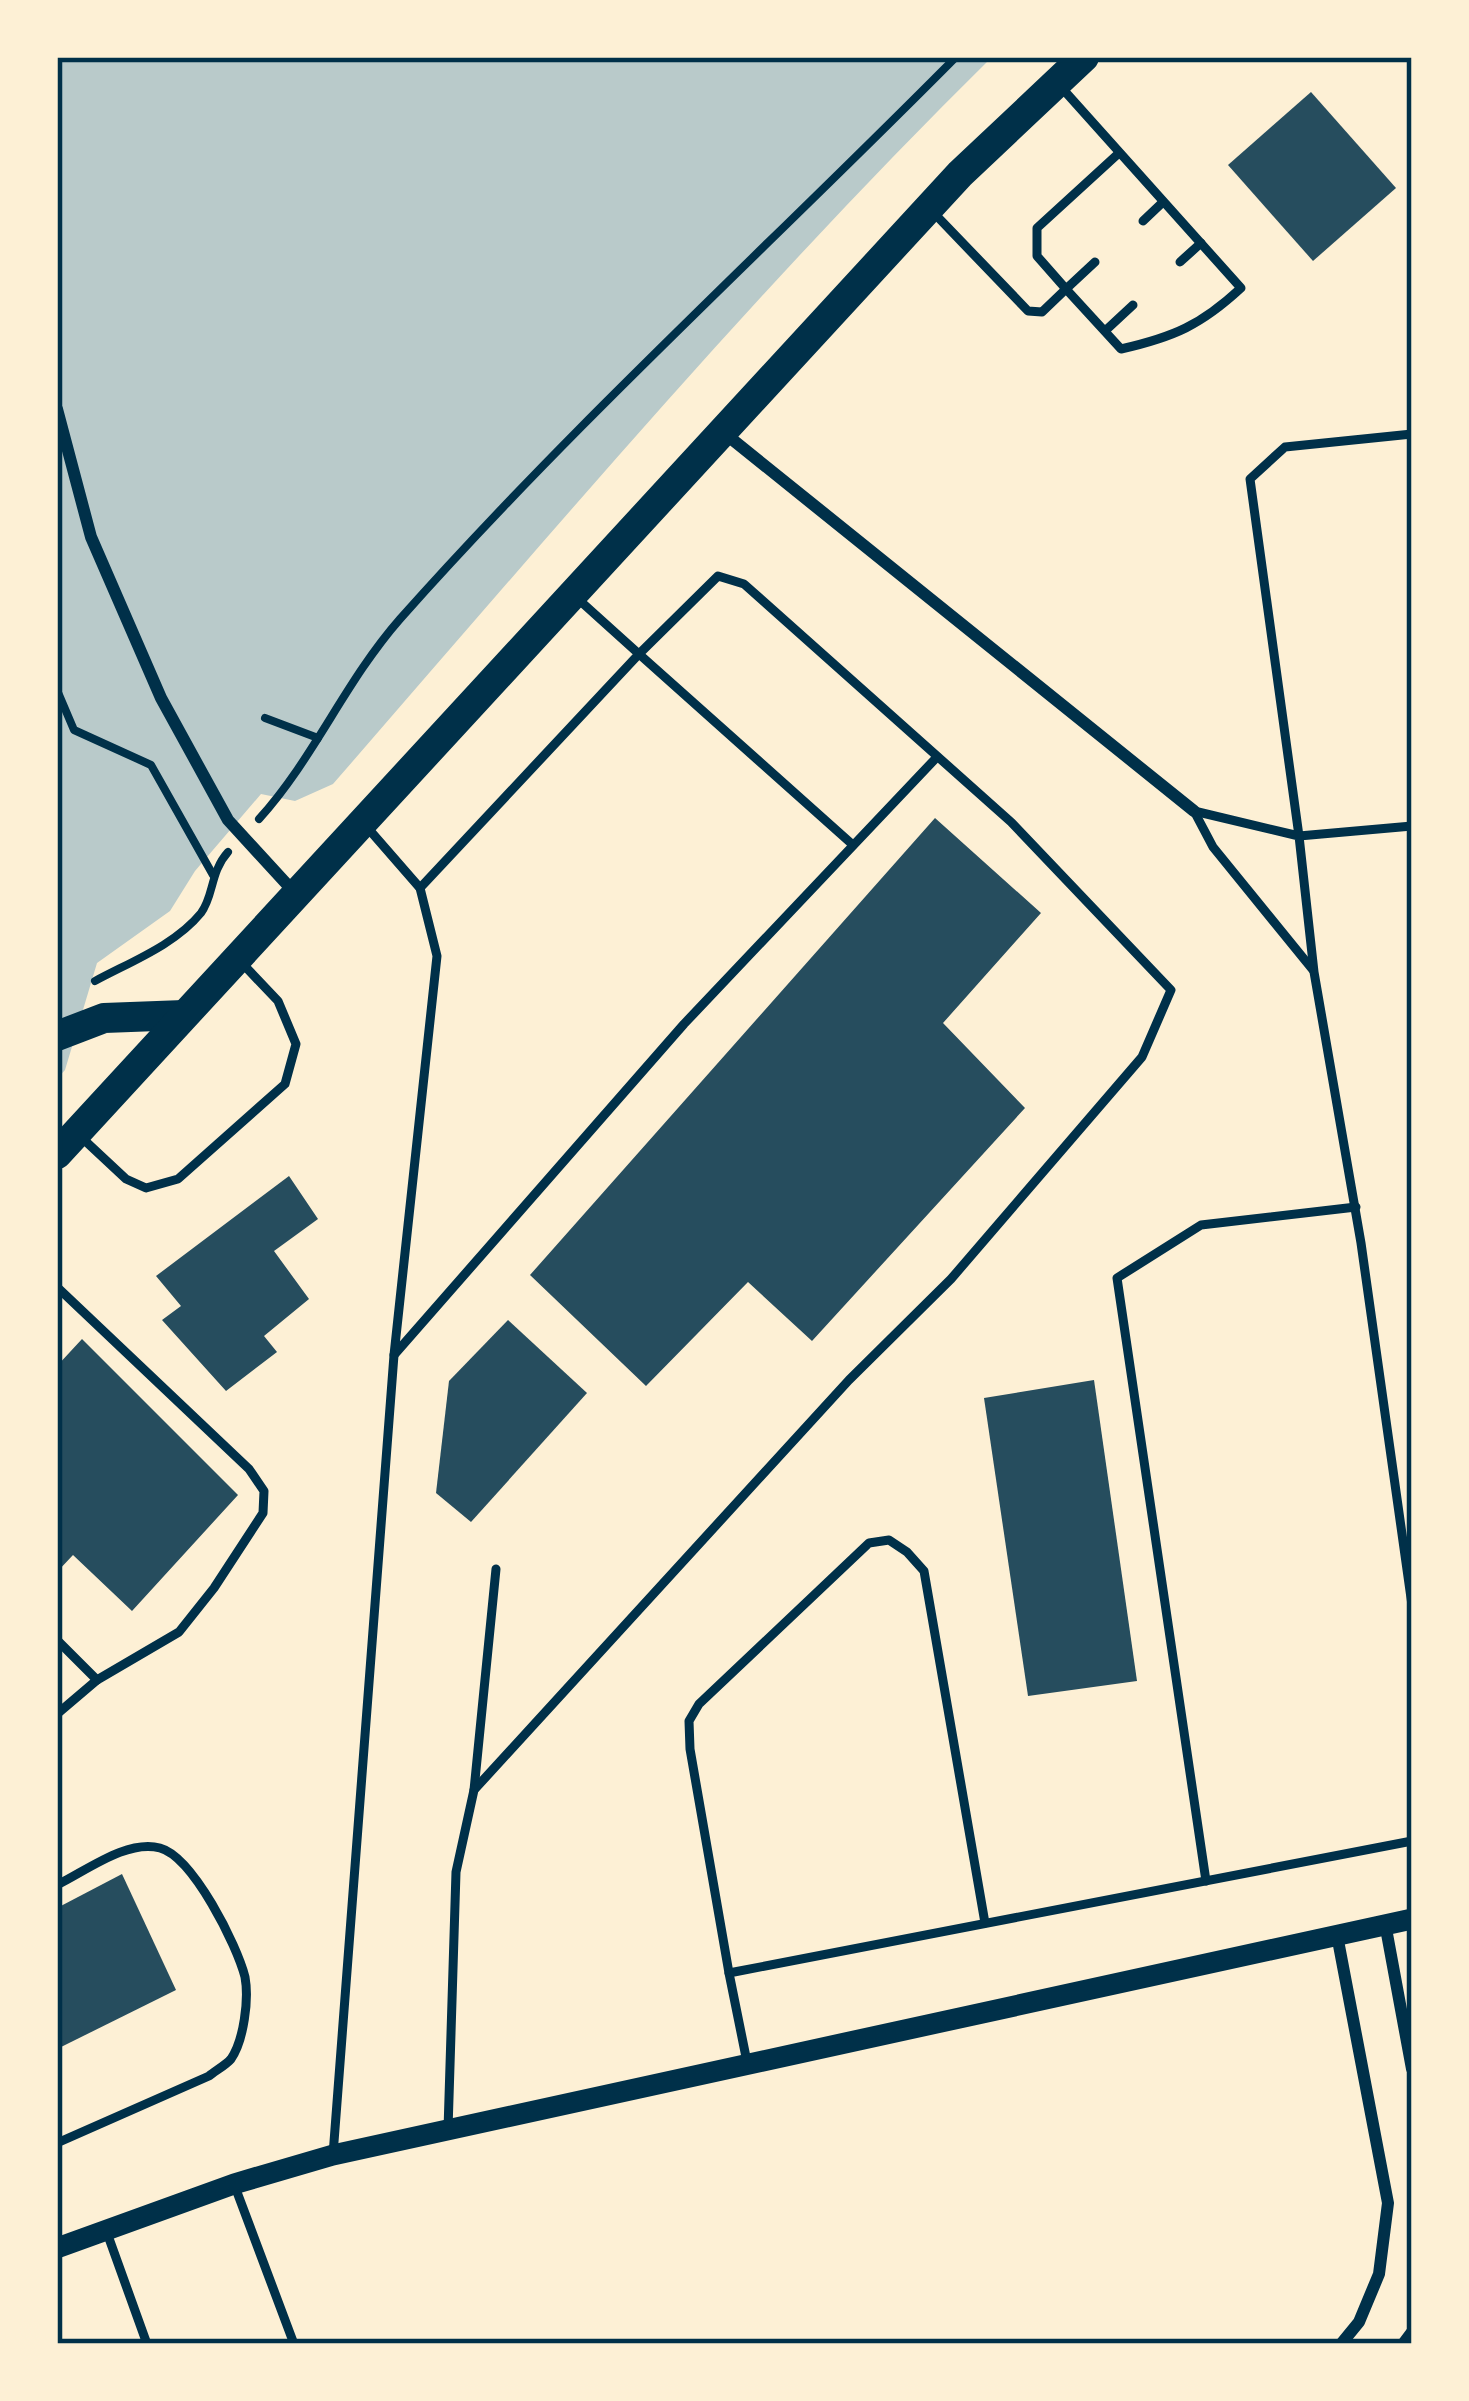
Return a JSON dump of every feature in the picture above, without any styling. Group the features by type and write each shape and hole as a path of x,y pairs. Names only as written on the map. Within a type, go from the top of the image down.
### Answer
{"main road":[{"path":"67,1144 928,208 1084,57"},
{"path":"57,1036 104,1018 184,1015"}],"street":[{"path":"57,409 91,537 161,698 204,780 242,838 296,894"},
{"path":"721,430 1194,812"},
{"path":"57,2248 333,2155 1412,1919"},
{"path":"1384,1923 1412,2069"},
{"path":"1337,1935 1388,2203 1379,2274 1359,2322 1341,2344"},
{"path":"1403,2344 1412,2332"}],"lane":[{"path":"1057,82 1241,288 1208,319 1164,340 1121,349 1037,256 1037,228 1119,153"},
{"path":"1143,220 1163,202"},
{"path":"928,208 1028,311 1042,311 1095,262"},
{"path":"1180,262 1201,243"},
{"path":"1105,331 1133,305"},
{"path":"1412,434 1286,447 1250,479 1315,972 1356,1208 1412,1605"},
{"path":"420,887 718,576 744,584 1011,822 1171,990 1142,1057 951,1279 849,1380 474,1790"},
{"path":"572,594 853,845"},
{"path":"394,1355 684,1024 937,757"},
{"path":"1194,812 1299,836 1412,826"},
{"path":"1194,812 1213,847 1315,972"},
{"path":"333,2155 394,1355 437,956 420,887 362,821"},
{"path":"67,1144 146,1188 178,1179 285,1084 296,1044 278,1001 236,957"},
{"path":"1206,1881 1117,1278 1202,1225 1356,1208"},
{"path":"57,1287 249,1469 264,1491 263,1513 179,1632 97,1680 57,1714"},
{"path":"748,2066 690,1749 689,1721 699,1704 868,1544 889,1540 924,1571 986,1923"},
{"path":"448,2130 456,1872 474,1790 496,1569"},
{"path":"57,1640 97,1680"},
{"path":"729,1973 1412,1841"},
{"path":"57,1885 133,1847 161,1848 183,1861 203,1886 245,1978 243,2027 230,2060 209,2076 57,2143"},
{"path":"234,2185 294,2344"},
{"path":"106,2230 147,2344"}],"path":[{"path":"77,992 176,937 205,909 212,874 281,794 356,672 400,619 670,336 956,57"},
{"path":"57,690 74,730 151,765 212,874"},
{"path":"265,718 318,738"}],"shaded area":[{"path":"57,57 992,57 738,323 333,784 295,801 261,794 195,871 170,911 97,963 65,1070 57,1079"}],"building":[{"path":"1311,92 1396,188 1313,261 1228,165"},
{"path":"935,818 1041,913 943,1023 1025,1108 812,1341 748,1282 646,1386 530,1275"},
{"path":"289,1176 318,1219 274,1251 309,1299 264,1336 277,1352 226,1391 162,1320 181,1306 156,1276"},
{"path":"508,1320 587,1393 471,1522 436,1493 449,1381"},
{"path":"82,1339 238,1495 132,1611 73,1555 57,1572 57,1366"},
{"path":"1094,1380 1137,1681 1028,1696 984,1398"},
{"path":"122,1874 176,1990 57,2049 57,1908"}]}
